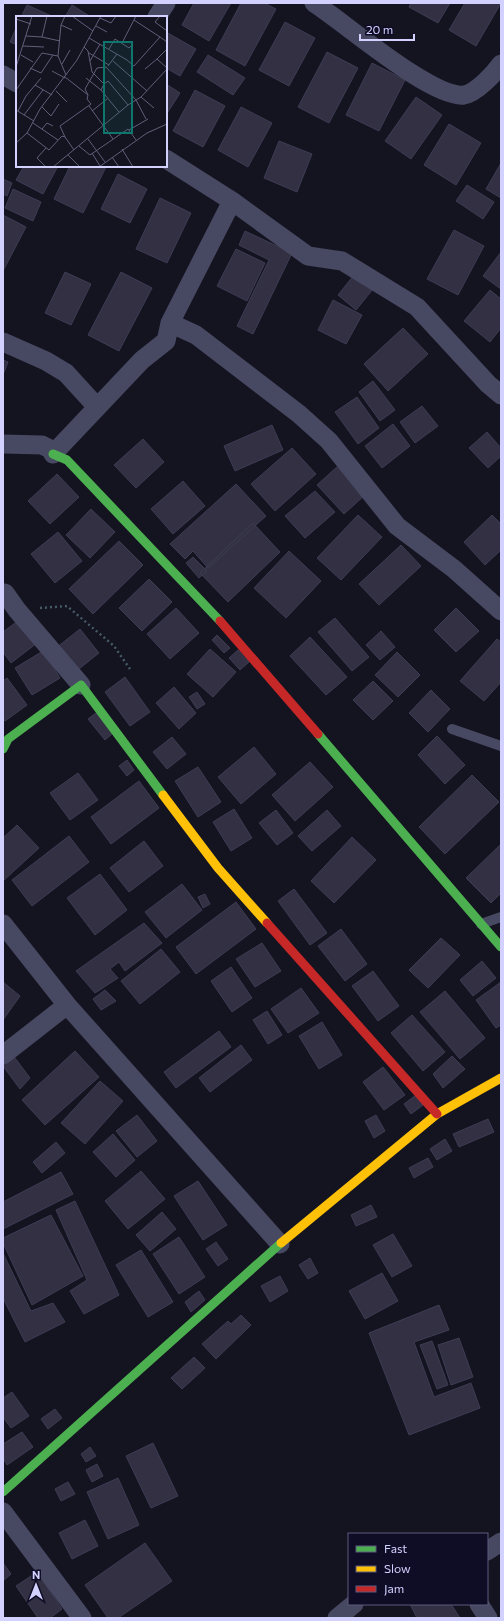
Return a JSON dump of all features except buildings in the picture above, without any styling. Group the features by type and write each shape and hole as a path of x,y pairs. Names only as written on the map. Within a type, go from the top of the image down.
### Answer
{"street":[{"path":"158,16 166,3"},
{"path":"314,3 334,8 369,45 426,82 449,94 465,95 479,88 501,64"},
{"path":"3,75 16,82"},
{"path":"167,160 232,201 308,256 342,261 417,307 488,384 501,395"},
{"path":"53,454 142,360 166,341 170,323 232,201"},
{"path":"170,323 196,336 299,414 329,441 397,526 454,569 501,611"},
{"path":"3,342 46,361 66,374 97,407"},
{"path":"3,444 42,445 54,451 53,454 68,460 235,637 501,947"},
{"path":"4,593 81,685 218,868 437,1114"},
{"path":"5,741 81,685"},
{"path":"3,924 67,1005 280,1244"},
{"path":"3,1055 67,1005"},
{"path":"3,1492 280,1244 437,1114 501,1078"},
{"path":"3,1512 82,1618"},
{"path":"488,1550 501,1542"},
{"path":"337,1618 353,1605"},
{"path":"479,1605 488,1618"}],"lane":[{"path":"452,729 501,746"},
{"path":"481,924 501,917"}],"path":[{"path":"17,610 67,606 114,646 130,669"}],"traffic: fast":[{"path":"53,454 67,460 220,621"},
{"path":"3,749 8,739 81,685 163,795"},
{"path":"318,734 501,947"},
{"path":"3,1492 281,1243"}],"traffic: slow":[{"path":"163,795 218,868 267,923"},
{"path":"281,1243 437,1114 501,1078"}],"traffic: jam":[{"path":"220,621 318,734"},
{"path":"267,923 437,1114"}]}
